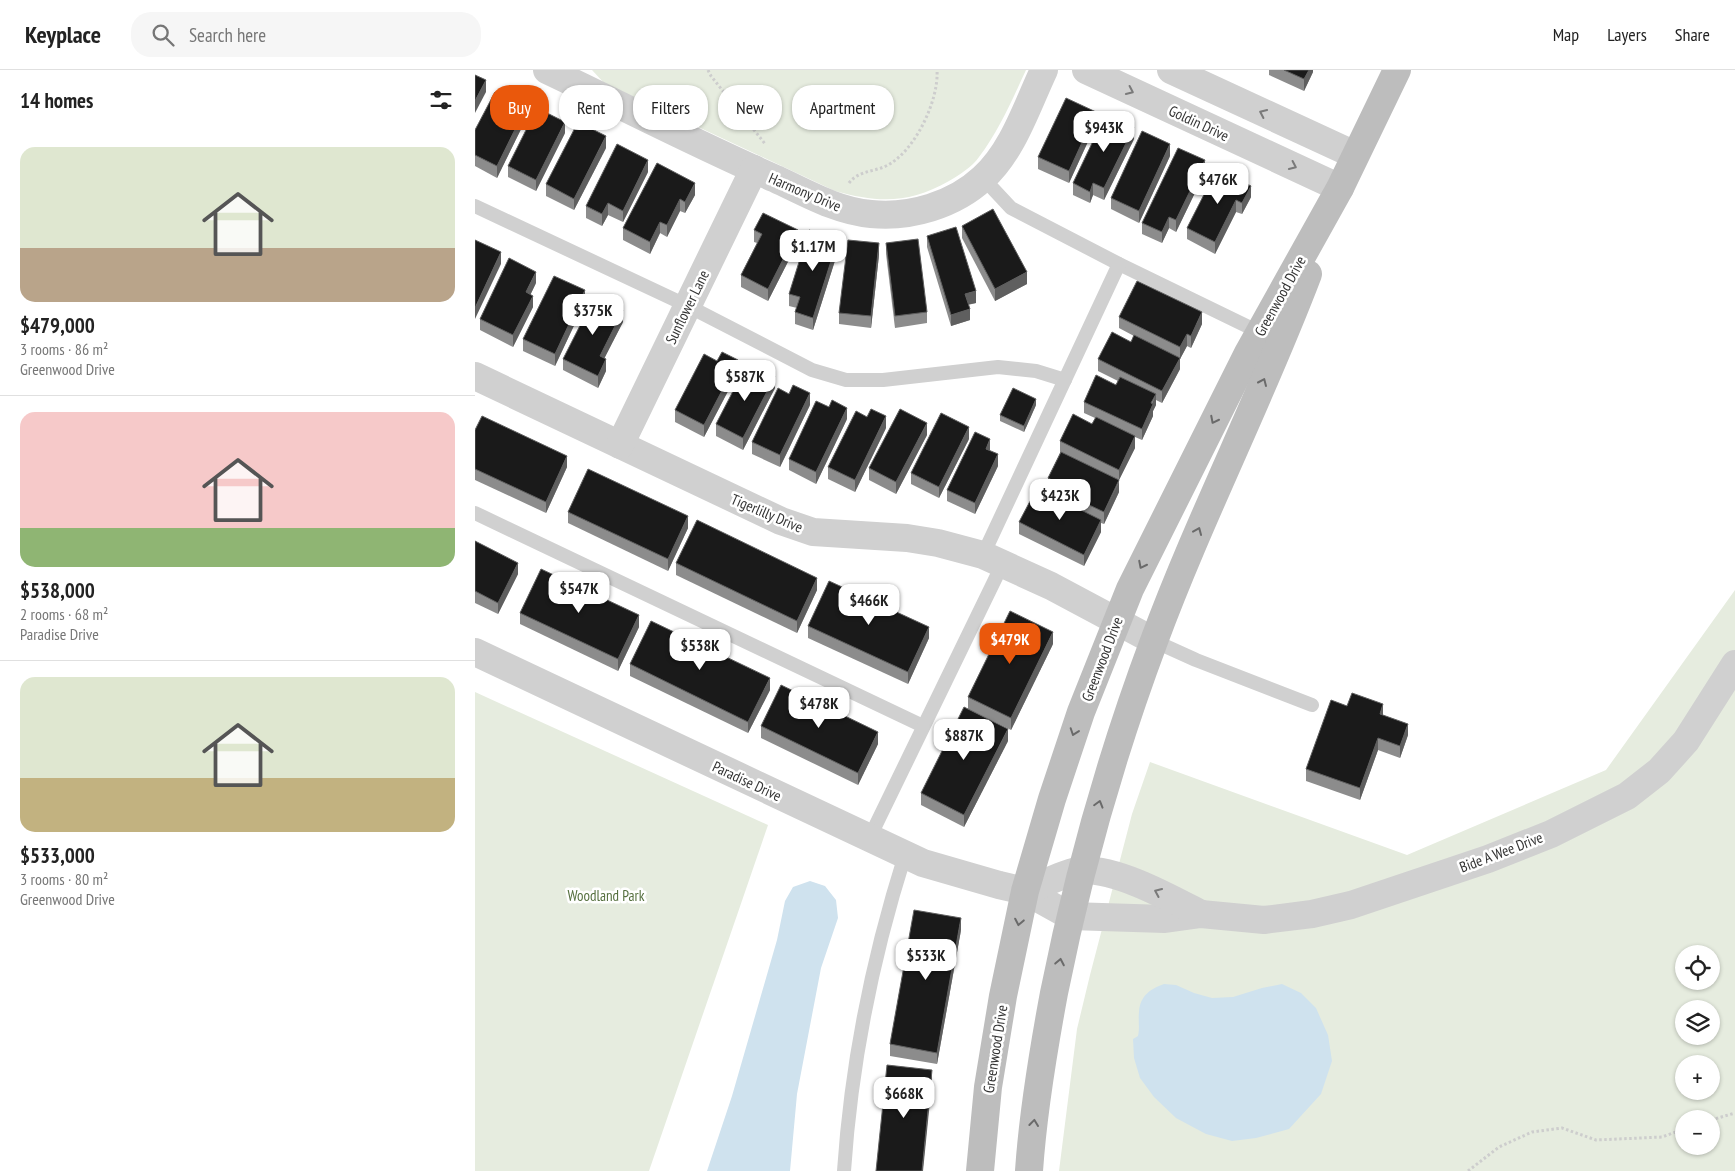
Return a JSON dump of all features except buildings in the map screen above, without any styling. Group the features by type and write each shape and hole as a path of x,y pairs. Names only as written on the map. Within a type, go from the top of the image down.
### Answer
{"street":[{"name":"Harmony Drive","path":"555,72 761,158 843,209 871,214 895,215 939,206 964,192 983,178 1010,143 1044,70"},
{"name":"Goldin Drive","path":"1086,70 1340,188"},
{"path":"1171,70 1355,155"},
{"name":"Greenwood Drive","path":"1029,1171 1043,1054 1070,916 1101,798 1154,641 1196,537 1291,319 1340,188 1397,70"},
{"name":"Sunflower Lane","path":"620,445 761,158"},
{"name":"Greenwood Drive","path":"980,1171 988,1087 1003,996 1025,891 1052,799 1081,712 1134,580 1259,332 1340,188"},
{"name":"Tigerlilly Drive","path":"475,376 781,521 813,532 907,538 938,543 993,559 1051,586 1154,641"},
{"name":"Paradise Drive","path":"475,652 923,864 1025,891"},
{"name":"Bide A Wee Drive","path":"1025,891 1070,916 1165,920 1201,914 1263,920 1312,914 1351,905 1487,859 1551,834 1627,796 1659,771 1686,741 1735,664"},
{"path":"1025,891 1081,869"},
{"name":"Bide A Wee Drive","path":"1081,869 1134,882 1201,914"}],"lane":[{"path":"983,178 1011,208 1119,264 1259,332"},
{"path":"475,206 688,306 812,370 846,380 883,380 998,367 1036,371 1065,380"},
{"path":"869,838 923,726 1065,380 1119,264"},
{"path":"475,512 923,726"},
{"path":"1154,641 1196,660 1312,705"},
{"path":"844,1171 859,1040 892,895 905,855"}],"path":[{"path":"708,70 761,158"},
{"path":"848,184 853,177 887,165 902,155 917,134 933,102 937,70"},
{"path":"1720,1117 1735,1113"},
{"path":"1468,1171 1499,1147 1531,1132 1562,1128 1596,1140 1662,1137 1675,1132"}],"green space":[{"path":"592,70 1026,70 993,137 976,161 949,181 934,189 920,194 893,199 865,198 835,191 705,130 708,130 708,85 633,85 633,97 623,92 623,85 608,85"},
{"path":"1735,590 1735,1171 1059,1171 1077,1029 1132,814 1150,762 1407,855 1606,770"},
{"name":"Woodland Park","path":"475,692 768,825 649,1171 475,1171"}],"water":[{"path":"810,881 825,886 836,900 838,918 821,968 797,1094 790,1171 707,1171 732,1096 777,940 785,901 793,887"},
{"path":"1164,984 1176,985 1212,998 1233,997 1282,984 1301,993 1316,1008 1328,1035 1332,1061 1321,1094 1289,1129 1256,1138 1232,1141 1206,1134 1176,1118 1154,1097 1140,1078 1134,1058 1133,1039 1138,1036 1141,1002 1150,991"}]}
